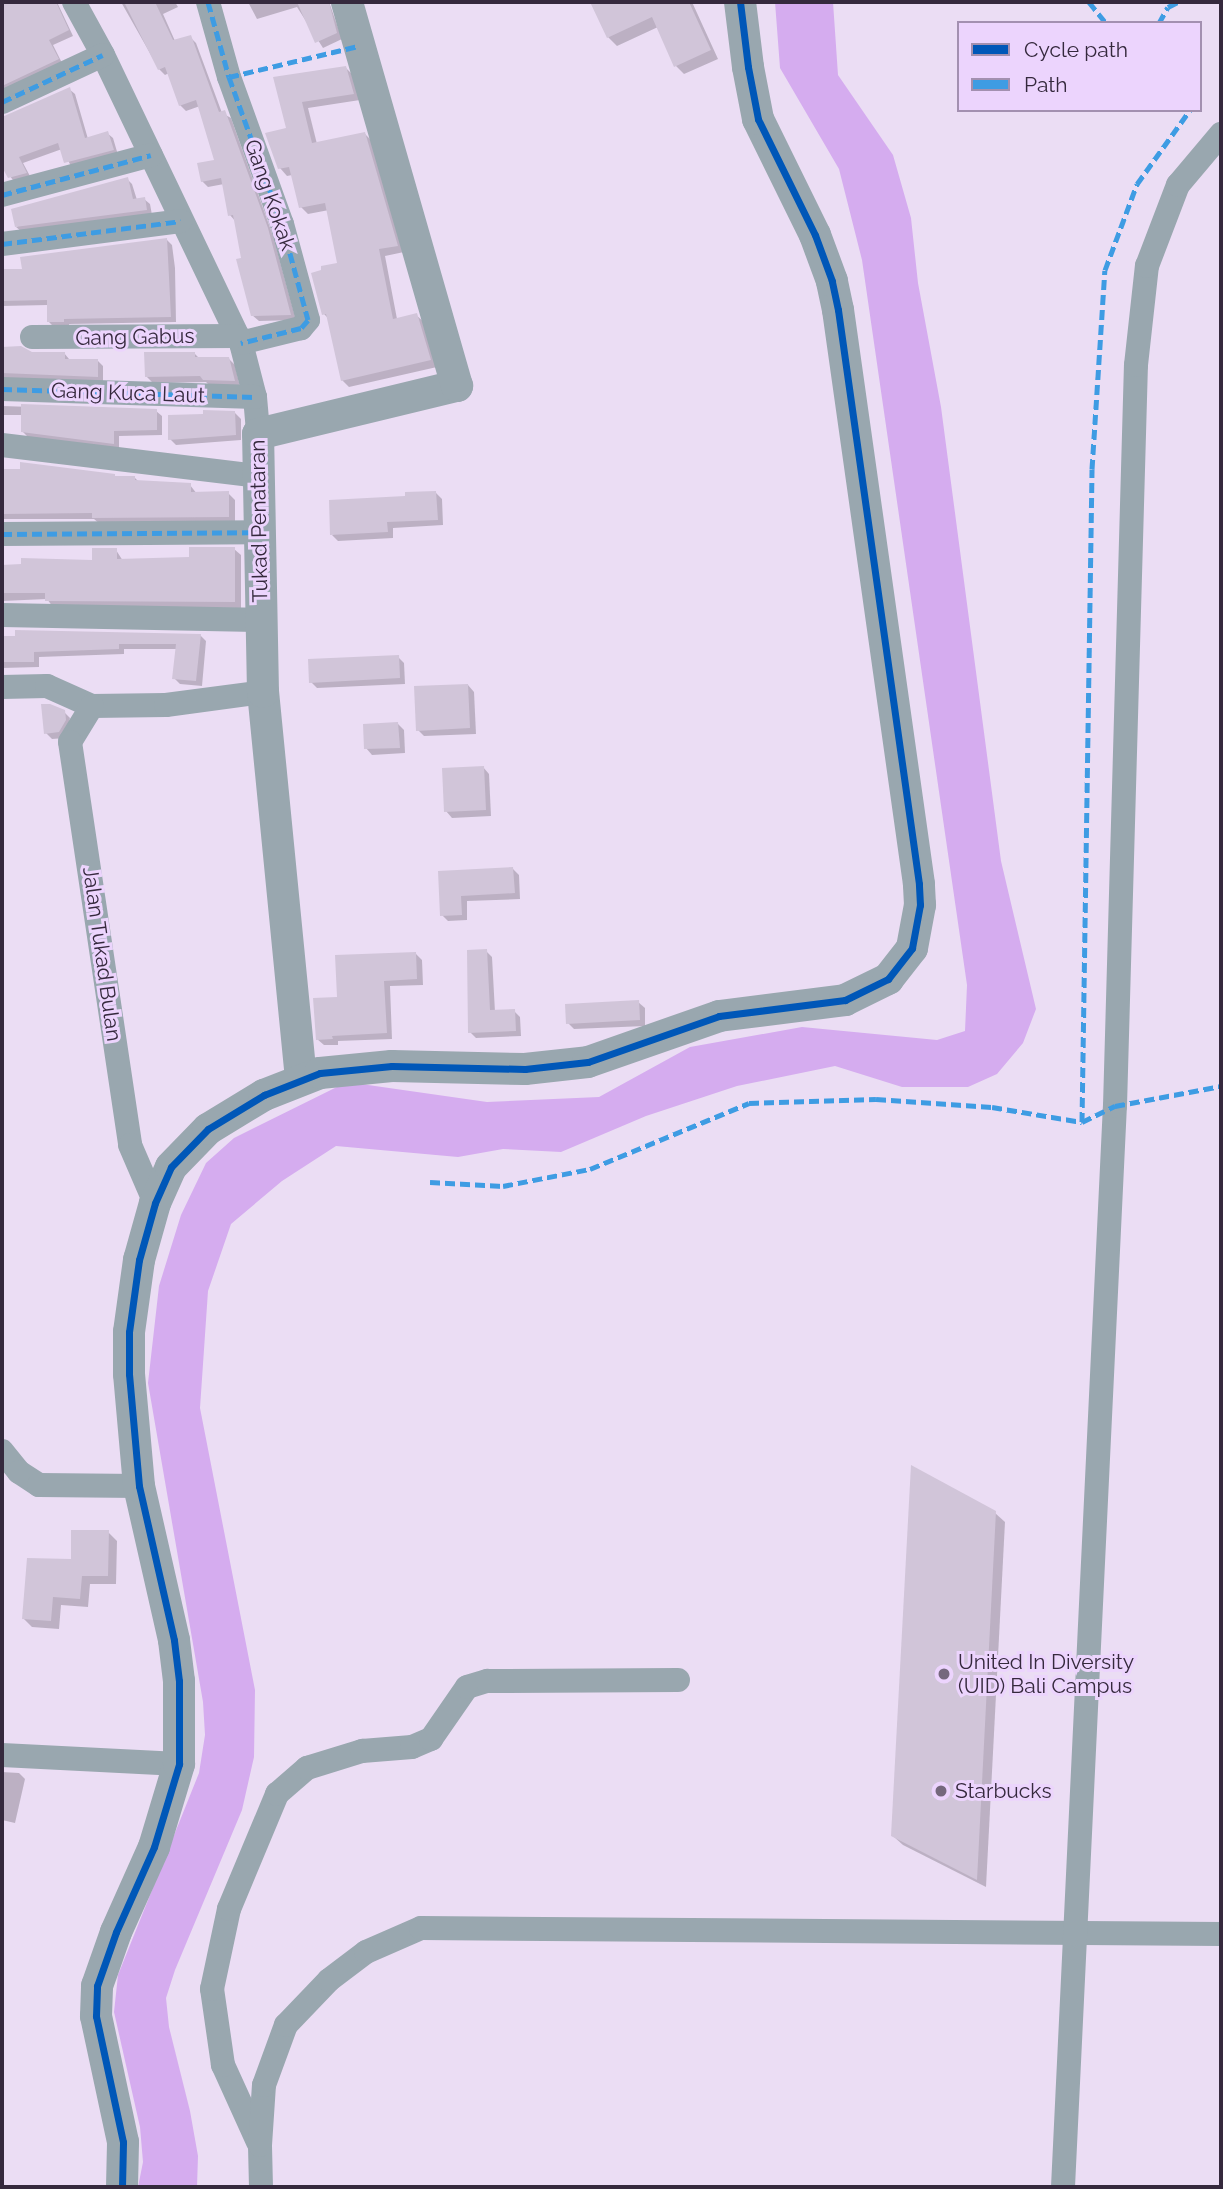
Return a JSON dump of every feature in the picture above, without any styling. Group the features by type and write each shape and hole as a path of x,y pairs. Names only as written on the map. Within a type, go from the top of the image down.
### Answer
{"street":[{"name":"Tukad Penataran","path":"74,2 103,55 240,339 255,397 263,692 301,1079"},
{"name":"Gang Kokak","path":"208,2 229,77 282,224 308,320 304,327 297,330 240,339"},
{"path":"258,434 457,386 347,2"},
{"path":"122,2187 123,2142 96,2016 97,1986 116,1932 154,1847 179,1764 179,1681 174,1640 139,1486 131,1397 129,1332 139,1260 155,1203 171,1167 208,1129 264,1095 301,1079 370,1066 525,1069 588,1062 719,1016 845,1000 888,979 912,948 920,905 919,884 838,310 832,281 816,235 758,119 740,2"},
{"path":"2,102 103,55"},
{"path":"1063,2187 1114,1120 1136,365 1147,265 1178,185 1221,134"},
{"path":"2,195 151,155"},
{"path":"2,244 181,221"},
{"name":"Gang Gabus","path":"32,337 240,339"},
{"name":"Gang Kuca Laut","path":"2,389 255,397"},
{"path":"2,444 257,475"},
{"path":"2,534 258,532"},
{"path":"2,615 260,620"},
{"path":"2,687 47,686 92,706 166,705 263,692"},
{"name":"Jalan Tukad Bulan","path":"92,706 70,742 130,1145 155,1203"},
{"path":"2,1451 19,1472 40,1485 139,1486"},
{"path":"260,2145 223,2064 212,1989 229,1909 277,1794 307,1768 362,1751 412,1747 431,1739 467,1687 487,1681 678,1680"},
{"path":"2,1755 179,1764"},
{"path":"261,2187 260,2145 264,2085 286,2025 329,1980 366,1952 421,1928 1221,1934"}],"shaded area":[{"path":"775,2 833,2 838,75 893,155 911,218 918,283 941,407 1001,861 1036,1009 1023,1043 997,1074 968,1087 902,1087 835,1066 737,1086 646,1116 561,1152 503,1149 458,1157 336,1146 282,1181 231,1224 208,1291 200,1408 255,1690 254,1757 242,1810 175,1970 166,1998 169,2027 198,2156 197,2187 138,2187 143,2162 140,2127 114,2012 118,1975 199,1773 205,1735 203,1702 148,1383 159,1286 181,1215 206,1163 234,1138 347,1082 487,1102 599,1097 690,1047 802,1027 937,1040 965,1031 967,985 862,260 839,169 780,68"}],"building":[{"path":"2,2 56,2 69,30 49,40 59,59 2,86"},
{"path":"124,2 155,2 173,40 191,35 219,112 225,110 268,228 291,315 251,316 236,259 241,258 233,215 228,216 221,178 201,182 197,163 214,160 196,100 179,106 165,67 158,70"},
{"path":"297,2 329,2 337,33 315,43"},
{"path":"590,2 689,2 711,50 674,67 652,17 607,38"},
{"path":"346,66 354,94 302,102 312,143 365,132 398,246 379,249 393,319 417,313 431,360 341,381 326,314 322,315 311,273 321,270 321,266 337,263 325,203 299,208 289,167 278,169 265,133 286,128 273,77"},
{"path":"70,87 85,138 108,131 114,150 64,163 58,143 19,157 27,173 8,178 2,167 2,117"},
{"path":"128,177 133,199 145,197 147,210 15,227 11,209"},
{"path":"167,238 171,317 64,319 64,322 47,322 47,300 2,301 2,269 22,269 20,257"},
{"path":"21,346 32,352 65,352 65,359 98,359 98,377 2,373 2,347"},
{"path":"144,352 195,352 195,357 229,357 235,381 203,380 200,376 145,377"},
{"path":"21,404 157,409 157,430 114,431 114,444 21,432"},
{"path":"203,410 235,411 236,435 168,440 168,415 203,414"},
{"path":"20,462 115,476 135,476 135,480 191,483 191,492 229,491 229,517 92,518 92,513 2,514 2,469 20,469"},
{"path":"436,491 438,520 387,522 388,532 330,535 329,500 405,496 405,492"},
{"path":"189,547 235,547 235,602 45,601 45,593 2,593 2,565 21,564 21,558 92,560 92,548 117,548 117,559 189,557"},
{"path":"15,630 201,634 196,681 172,679 176,644 119,644 119,649 34,652 34,662 2,662 2,636 15,636"},
{"path":"399,655 400,678 309,683 308,659"},
{"path":"468,684 470,728 416,731 414,686"},
{"path":"41,704 50,704 65,710 66,720 59,732 44,734"},
{"path":"398,722 400,748 364,749 363,724"},
{"path":"484,766 486,810 444,812 442,768"},
{"path":"513,867 515,893 461,896 462,915 440,916 438,871"},
{"path":"487,949 490,1010 515,1009 516,1031 468,1033 467,950"},
{"path":"416,952 417,979 384,981 387,1033 332,1036 333,1039 316,1040 313,998 337,997 335,955"},
{"path":"639,1000 640,1020 566,1024 565,1004"},
{"name":"United In Diversity (UID) Bali Campus","path":"911,1465 996,1511 977,1880 891,1836"},
{"path":"71,1530 109,1530 108,1576 82,1576 80,1599 53,1597 51,1621 22,1619 27,1558 71,1559"}],"marked path":[{"path":"208,2 229,77 282,224 308,320 301,328 241,343"},
{"path":"1089,2 1104,21"},
{"path":"1160,21 1168,7 1178,2"},
{"path":"229,77 358,46"},
{"path":"2,102 103,55"},
{"path":"1082,1122 1092,469 1105,270 1137,184 1189,112"},
{"path":"2,195 151,155"},
{"path":"2,244 181,221"},
{"path":"2,389 255,397"},
{"path":"2,534 258,532"},
{"path":"430,1182 503,1186 590,1169 749,1103 876,1099 992,1107 1082,1122 1115,1106 1221,1086"}],"cycle path":[{"path":"122,2187 123,2142 96,2016 97,1986 116,1932 154,1847 179,1764 179,1681 174,1640 139,1486 129,1374 129,1332 139,1260 155,1203 171,1167 208,1129 264,1095 320,1073 392,1066 525,1069 588,1062 719,1016 845,1000 888,979 912,948 920,905 919,884 838,310 832,281 815,235 758,119 740,2"}],"place":[{"name":"United In Diversity (UID) Bali Campus","path":"944,1674"},
{"name":"Starbucks","path":"941,1791"}]}
